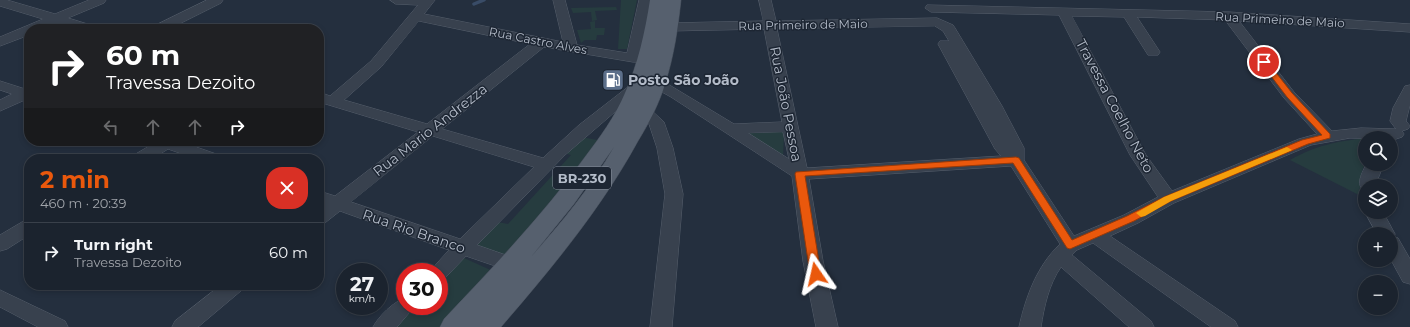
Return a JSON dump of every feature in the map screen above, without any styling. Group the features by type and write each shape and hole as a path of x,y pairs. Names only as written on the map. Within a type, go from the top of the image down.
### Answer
{"main road":[{"name":"BR-230","path":"485,327 503,307 552,233 578,184 636,110 647,85 647,59 658,0"},
{"name":"BR-230","path":"647,59 669,27 673,0"},
{"name":"BR-230","path":"454,327 510,264 552,233"}],"street":[{"path":"42,24 100,0"},
{"path":"169,24 217,0"},
{"path":"396,0 428,1"},
{"path":"559,0 571,48"},
{"path":"645,0 647,59"},
{"name":"Rua João Pessoa","path":"765,0 800,174 813,261 827,327"},
{"path":"1132,0 1149,14"},
{"path":"326,99 376,64 428,1"},
{"path":"0,2 72,24"},
{"path":"929,4 937,22 937,30 1003,149 1016,160 1065,250 1143,327"},
{"name":"Rua Primeiro de Maio","path":"929,4 1064,12 1229,16 1410,28"},
{"name":"Travessa Coelho Neto","path":"1064,12 1138,155 1168,199"},
{"path":"1128,14 1153,52"},
{"name":"Rua Castro Alves","path":"415,16 571,48 647,59"},
{"path":"1229,16 1289,95 1327,136"},
{"name":"Rua Primeiro de Maio","path":"669,27 937,22"},
{"path":"0,42 24,32"},
{"name":"Rua Mario Andrezza","path":"324,214 541,42"},
{"path":"0,85 24,92"},
{"path":"448,263 546,165 608,108 647,85 676,94 800,174 1016,160"},
{"path":"1030,327 1034,306 1048,271 1065,250 1094,234 1131,219 1168,199 1305,142 1327,136 1400,131 1398,114 1410,89"},
{"path":"0,106 24,95"},
{"path":"326,99 546,165"},
{"path":"636,110 656,122 665,148 674,194 662,327"},
{"path":"729,129 790,127"},
{"path":"148,154 160,146"},
{"path":"180,146 200,154"},
{"name":"Rua Rio Branco","path":"324,199 510,264"},
{"path":"0,244 24,229"},
{"path":"1094,234 1227,327"},
{"path":"1398,250 1410,277"},
{"path":"183,327 229,290"},
{"path":"0,298 57,327"},
{"path":"494,327 503,307"},
{"path":"384,327 396,315"}],"green space":[{"path":"621,0 637,0 627,49 618,49"},
{"path":"616,7 617,10 595,11 597,20 592,21 591,12 573,13 571,8"},
{"path":"595,21 595,28 605,28 604,35 597,35 596,40 585,40 581,43 577,30 591,29 590,22"},
{"path":"784,131 783,159 742,132"},
{"path":"581,137 603,141 509,254 500,254 475,245 497,222 508,224 571,155 567,154"},
{"path":"1358,139 1358,171 1362,171 1361,179 1358,179 1358,194 1290,160 1326,145"},
{"path":"464,258 495,272 444,327 395,327 407,315 448,315 448,274"}],"waterway":[{"path":"474,4 484,0"}],"slow traffic":[{"path":"1141,213 1168,199 1287,150"}],"place":[{"name":"Posto São João","path":"613,80"}],"route":[{"path":"816,274 800,174 1016,160 1070,245 1131,219 1168,199 1305,142 1327,136 1289,95 1264,62"}]}
